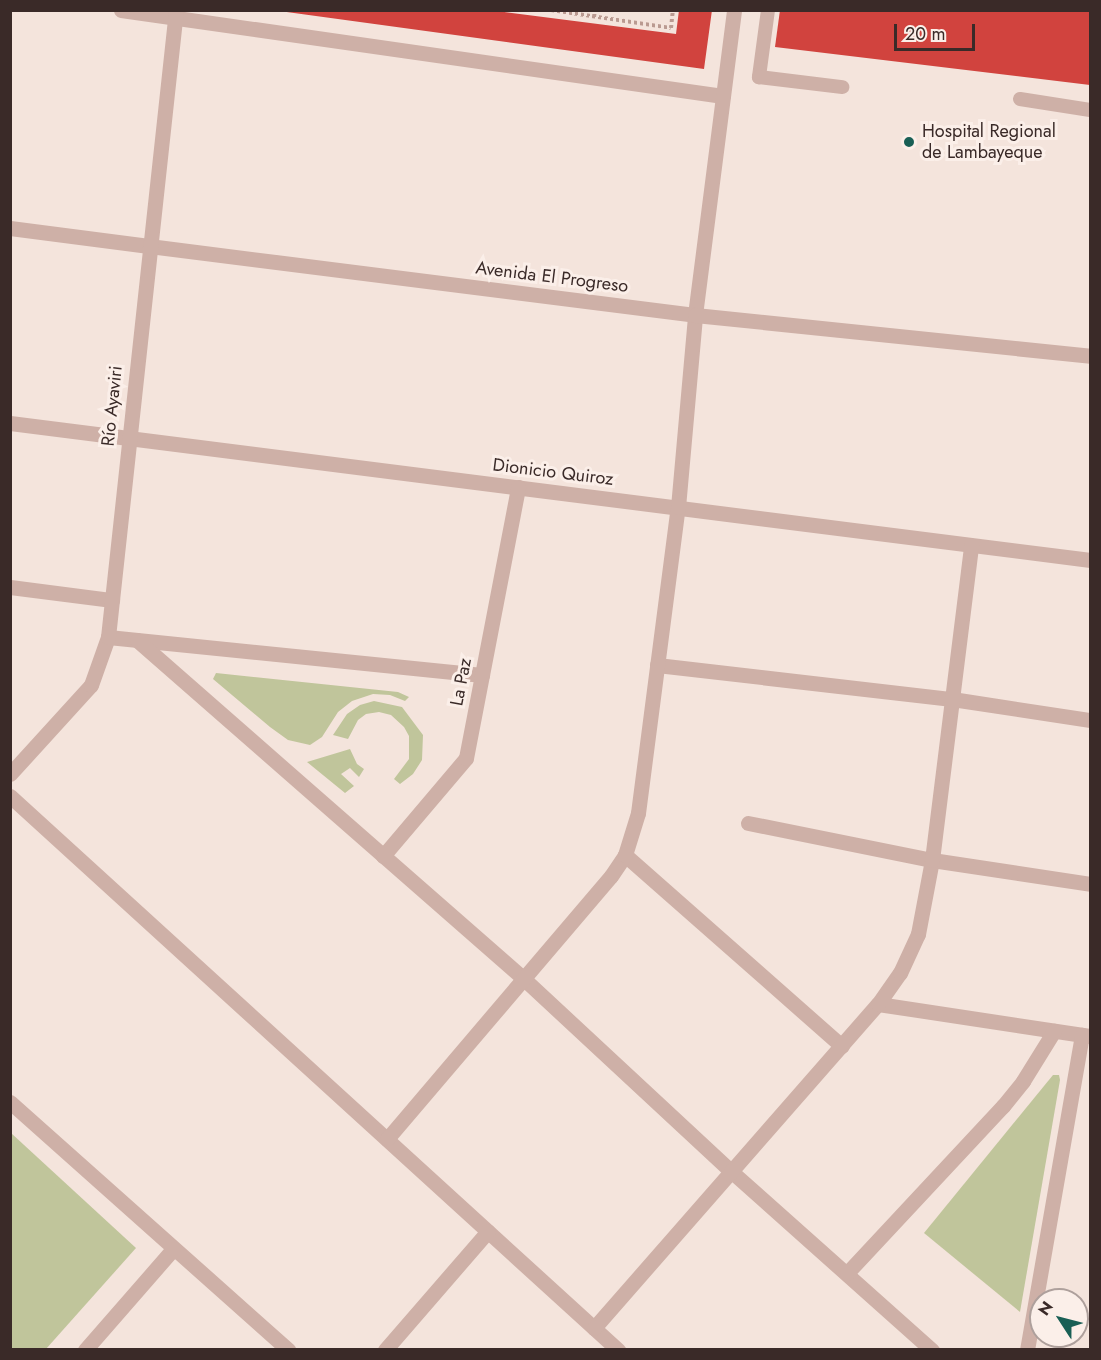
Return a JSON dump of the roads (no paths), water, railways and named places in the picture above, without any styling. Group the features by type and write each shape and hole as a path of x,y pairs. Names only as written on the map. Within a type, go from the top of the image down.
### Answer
{"street":[{"path":"121,10 176,14 723,96"},
{"path":"387,1139 611,876 625,855 638,813 678,507 695,315 734,10"},
{"name":"Río Ayaviri","path":"10,774 91,685 108,636 148,246 176,14"},
{"name":"Avenida El Progreso","path":"10,228 695,315 1090,354"},
{"name":"Dionicio Quiroz","path":"10,423 1090,560"},
{"name":"La Paz","path":"383,856 466,758 518,487"},
{"path":"594,1328 842,1046 878,1004 900,973 918,934 932,860 971,545"},
{"path":"10,587 112,600"},
{"path":"108,636 482,675"},
{"path":"137,640 524,980 732,1172 932,1350"},
{"path":"657,665 952,699 1090,720"},
{"path":"10,796 618,1350"},
{"path":"748,823 932,860 1090,884"},
{"path":"625,855 842,1046"},
{"path":"878,1004 1086,1036 1027,1350"},
{"path":"847,1273 1003,1106 1023,1081 1054,1031"},
{"path":"10,1102 288,1350"},
{"path":"385,1350 488,1231"},
{"path":"85,1350 173,1249"}],"lane":[{"path":"768,10 759,77 842,87"},
{"path":"1020,99 1090,110"}],"place":[{"name":"Hospital Regional de Lambayeque","path":"909,142"}]}
